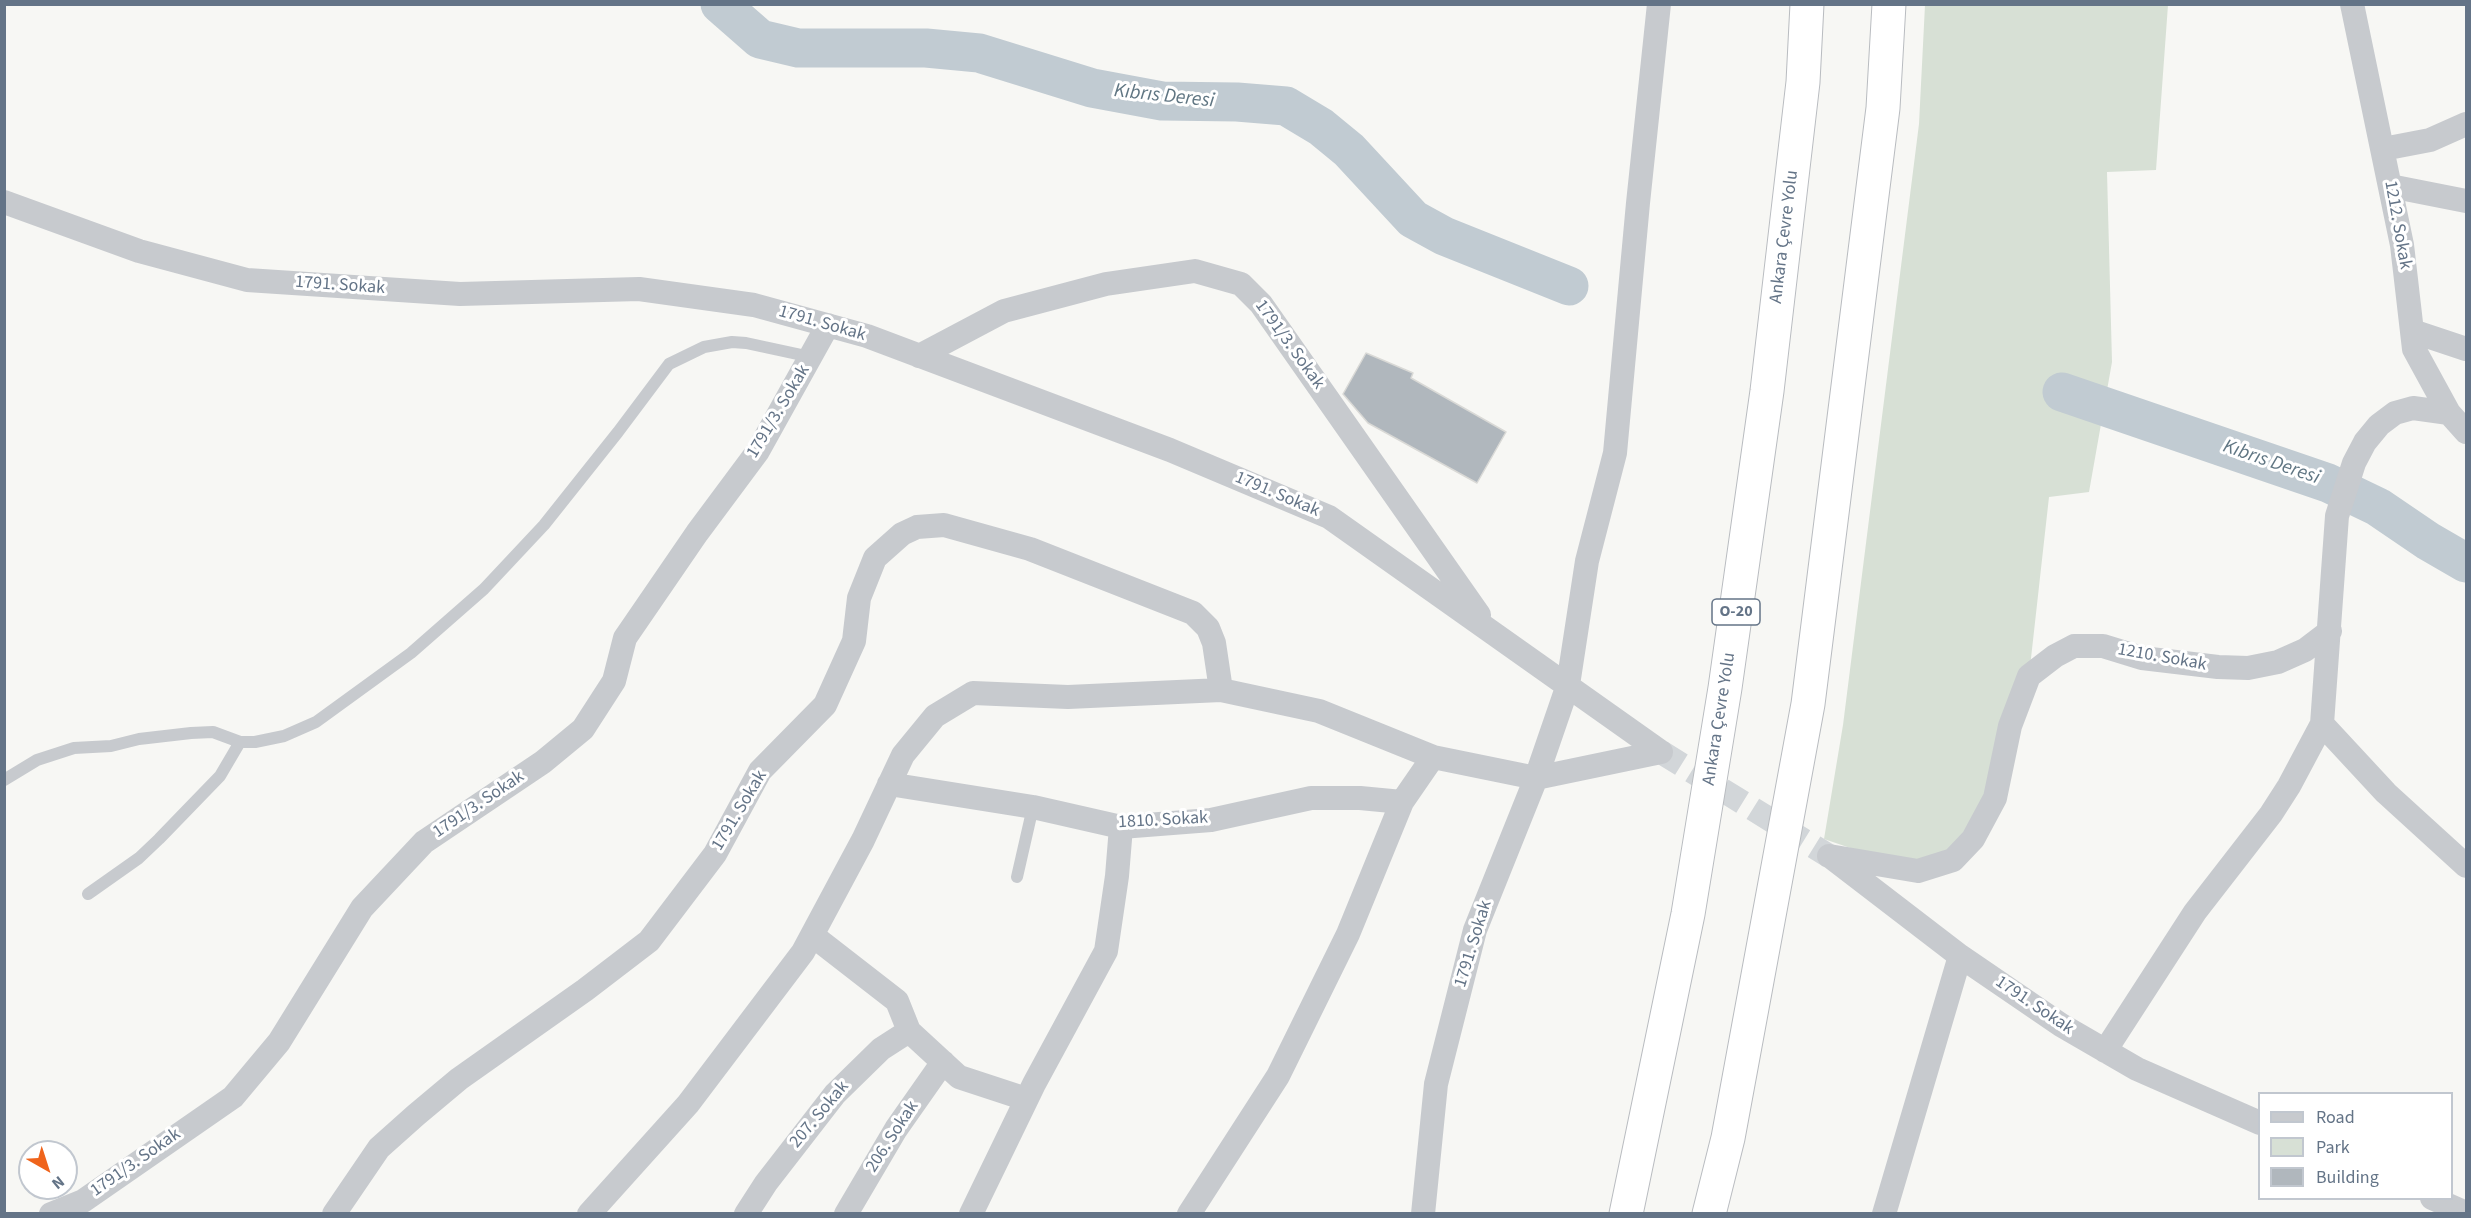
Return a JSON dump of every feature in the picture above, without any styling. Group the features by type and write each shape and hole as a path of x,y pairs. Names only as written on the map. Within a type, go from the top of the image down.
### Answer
{"highway":[{"name":"Ankara Çevre Yolu","path":"1626,1214 1688,914 1725,688 1767,391 1803,82 1807,4"},
{"path":"1709,1214 1728,1138 1808,704 1881,119 1889,4"}],"street":[{"path":"1568,685 1587,561 1615,453 1659,4"},
{"name":"1212. Sokak","path":"2352,4 2402,245 2414,349 2449,413 2466,432"},
{"path":"2382,150 2430,140 2466,124"},
{"path":"2390,186 2466,201"},
{"name":"1791. Sokak","path":"7,200 138,251 247,280 460,294 639,289 754,304 867,336 1170,450 1329,516 1661,752 1536,778"},
{"name":"1791/3. Sokak","path":"919,356 1004,311 1106,284 1195,272 1240,284 1261,304 1487,627"},
{"name":"1791/3. Sokak","path":"51,1214 83,1201 233,1097 279,1042 362,908 424,842 543,762 583,729 614,681 625,638 697,533 758,451 828,325"},
{"path":"2412,331 2466,349"},
{"path":"2105,1051 2195,912 2283,795 2322,724 2337,516 2354,463 2365,442 2379,425 2395,413 2414,408 2449,413"},
{"name":"1791. Sokak","path":"334,1214 380,1149 416,1115 459,1079 585,990 649,941 715,854 760,771 825,705 854,641 859,597 875,558 902,534 917,527 944,525 1030,549 1193,613 1208,628 1215,643 1221,690"},
{"name":"1210. Sokak","path":"1829,856 1918,871 1953,860 1973,839 1995,798 2010,726 2029,676 2055,656 2074,646 2103,646 2142,658 2218,667 2248,668 2278,662 2305,650 2330,631"},
{"name":"1791. Sokak","path":"1423,1214 1436,1084 1475,930 1536,778 1568,685"},
{"path":"589,1214 688,1104 803,952 863,840 903,754 935,716 973,693 1068,697 1221,690 1319,711 1433,757 1536,778"},
{"path":"2322,724 2386,794 2466,866"},
{"path":"1189,1214 1278,1076 1348,934 1402,802 1433,757"},
{"name":"1810. Sokak","path":"889,784 1033,807 1121,826 1211,820 1311,798 1360,798 1402,802"},
{"path":"971,1214 1026,1099 1106,951 1117,876 1121,826"},
{"name":"1791. Sokak","path":"1829,856 1960,956 2061,1025 2137,1069 2258,1123"},
{"path":"812,935 897,1001 909,1031 959,1077 1026,1099"},
{"path":"1884,1214 1960,956"},
{"name":"207. Sokak","path":"746,1214 766,1183 835,1094 881,1049 909,1031"},
{"name":"206. Sokak","path":"846,1214 896,1129 943,1062"}],"lane":[{"path":"4,780 37,760 74,748 111,746 139,739 213,732 240,742 270,740 316,722 411,653 449,622 515,558 618,432 669,364 704,347 732,342 811,357"},
{"path":"88,894 139,858 159,839 220,776 240,742"},
{"path":"1017,877 1033,807"}],"green space":[{"path":"1925,5 2168,5 2156,170 2107,172 2112,362 2089,492 2049,497 2029,676 1973,839 1918,871 1824,839 1843,725 1919,124"}],"building":[{"path":"1366,353 1413,373 1411,378 1506,432 1477,483 1368,423 1343,394"}],"waterway":[{"name":"Kıbrıs Deresi","path":"720,4 760,39 798,48 926,48 979,53 1092,88 1162,101 1237,102 1286,106 1321,127 1349,150 1413,219 1444,236 1569,286"},
{"name":"Kıbrıs Deresi","path":"2062,392 2328,483 2378,507 2428,541 2466,563"}],"tunnel":[{"path":"1661,752 1829,856"}]}
